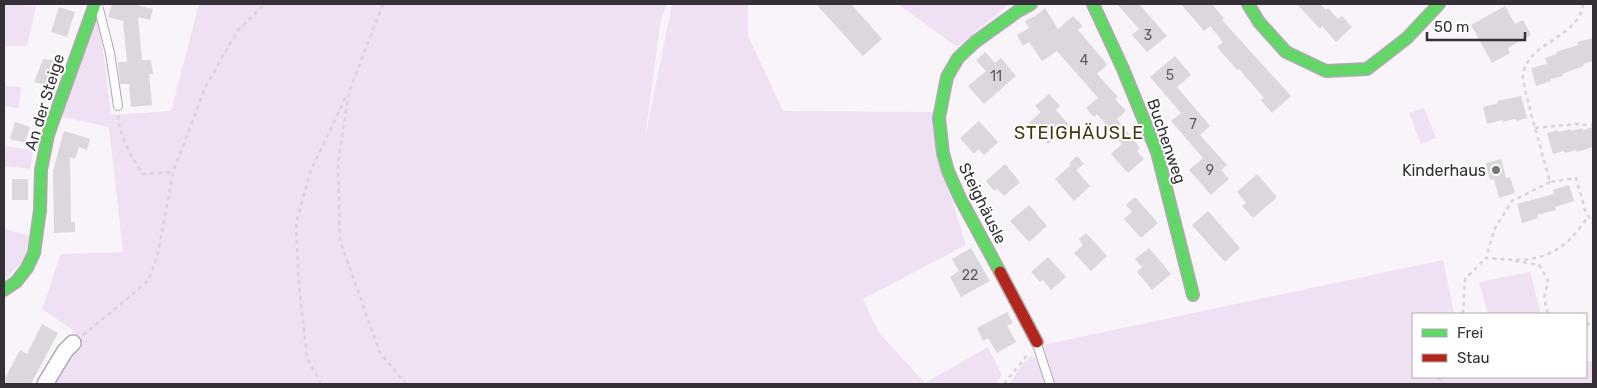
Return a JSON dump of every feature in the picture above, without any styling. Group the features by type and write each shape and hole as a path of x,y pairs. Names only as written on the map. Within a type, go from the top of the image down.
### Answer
{"street":[{"name":"An der Steige","path":"4,290 16,282 27,268 34,253 40,210 41,170 48,135 97,4"},
{"name":"Steighäusle","path":"1031,4 1018,11 975,42 958,58 947,77 939,118 943,153 948,171 960,198 1037,342"},
{"name":"Buchenweg","path":"1093,4 1124,69 1157,152 1193,295"},
{"path":"1248,4 1259,22 1286,52 1326,71 1367,69 1407,38 1439,4"},
{"path":"45,384 73,343"}],"lane":[{"name":"An der Steige","path":"97,4 110,53 118,106"},
{"name":"Steighäusle","path":"1037,342 1050,384"}],"path":[{"path":"73,343 148,280 157,258 173,172 206,86 238,30 265,4"},
{"path":"321,384 307,358 299,285 296,223 311,170 349,92 383,4"},
{"path":"1550,182 1522,75 1531,56 1567,31 1582,12 1583,4"},
{"path":"349,92 338,164 340,240 380,353 406,384"},
{"path":"118,106 119,126 126,149 143,174 173,172"},
{"path":"1535,128 1576,124 1593,125"},
{"path":"1463,313 1465,279 1486,258 1494,230 1512,202 1550,182 1576,178 1585,210 1593,224"},
{"path":"1511,260 1537,259 1563,245 1589,216"},
{"path":"1486,258 1539,265 1548,280 1544,298 1548,313"},
{"path":"1004,384 1037,342"}],"shaded area":[{"path":"4,4 36,6 27,46 4,46"},
{"path":"199,4 667,4 661,18 645,138 672,4 748,4 748,36 783,111 932,112 943,171 966,245 863,299 879,333 925,383 988,347 1002,375 996,384 48,384 80,341 73,330 42,309 61,254 123,252 109,127 62,117 95,15 101,34 111,115 171,111"},
{"path":"898,4 1009,4 957,47"},
{"path":"4,86 21,87 19,108 4,106"},
{"path":"1424,108 1436,138 1421,144 1409,113"},
{"path":"4,146 33,150 30,169 4,166"},
{"path":"4,229 30,236 23,263 4,279"},
{"path":"1443,260 1454,313 1412,313 1412,378 1587,378 1587,361 1593,361 1593,384 1054,384 1043,345"},
{"path":"1530,272 1541,313 1488,313 1479,282"},
{"path":"1031,356 1041,363 1045,384 1009,384 1024,362"}],"building":[{"path":"112,4 132,4 153,9 150,20 138,17 142,60 151,60 153,74 149,74 152,105 131,107 129,84 120,84 118,62 127,62 123,21 108,17"},
{"path":"816,4 851,4 882,39 863,56"},
{"path":"1117,4 1139,4 1167,36 1147,52 1132,35 1139,29"},
{"path":"1181,4 1212,4 1224,18 1222,20 1291,96 1272,113 1261,100 1264,98 1217,47 1223,42 1210,26 1204,31"},
{"path":"1297,4 1320,4 1326,10 1328,8 1338,19 1342,16 1352,27 1336,42 1322,26 1320,29"},
{"path":"1505,6 1515,24 1523,20 1531,35 1508,48 1510,53 1492,63 1471,25"},
{"path":"59,7 75,12 67,37 51,32"},
{"path":"1045,8 1058,29 1073,16 1083,26 1078,30 1106,63 1107,65 1097,74 1118,97 1115,99 1126,111 1117,119 1140,148 1137,151 1144,159 1128,173 1111,154 1122,144 1097,114 1094,117 1086,108 1098,98 1057,51 1042,61 1029,42 1023,46 1017,35 1029,28 1025,21 1037,15"},
{"path":"1593,38 1593,61 1562,74 1563,76 1536,86 1531,68 1547,64 1545,58 1557,54 1556,52 1578,45 1577,42"},
{"path":"985,52 995,63 1001,58 1016,76 984,104 968,86 986,71 976,60"},
{"path":"1175,56 1191,75 1177,87 1210,126 1200,135 1227,165 1221,170 1229,179 1211,195 1189,170 1203,158 1171,121 1181,113 1150,77"},
{"path":"43,59 59,61 49,86 34,82"},
{"path":"1049,94 1060,106 1056,110 1069,125 1048,144 1029,123 1041,112 1035,106"},
{"path":"1521,96 1527,118 1516,121 1515,119 1503,122 1502,120 1487,124 1483,107 1498,103 1497,101"},
{"path":"979,121 998,142 984,155 979,149 974,154 960,138"},
{"path":"15,122 30,127 25,143 10,139"},
{"path":"1593,127 1593,147 1577,152 1576,150 1565,153 1564,151 1553,154 1547,133 1582,128 1583,130"},
{"path":"64,131 90,139 87,150 79,147 75,159 70,157 71,222 75,222 75,232 54,233 53,171"},
{"path":"1077,156 1084,164 1076,170 1090,186 1074,201 1055,179 1071,165 1069,163"},
{"path":"1501,159 1506,178 1510,177 1515,193 1499,198 1494,179 1490,180 1486,163"},
{"path":"1005,164 1020,182 1004,196 997,189 994,191 986,181"},
{"path":"1257,174 1277,197 1253,218 1242,206 1246,203 1237,192"},
{"path":"12,179 28,179 28,200 12,200"},
{"path":"1569,185 1574,201 1555,207 1556,210 1537,215 1538,218 1522,223 1517,204 1554,194 1553,190"},
{"path":"1135,197 1158,223 1141,238 1124,219 1132,212 1126,205"},
{"path":"1029,205 1047,226 1029,242 1010,221"},
{"path":"1208,211 1240,248 1225,262 1192,225"},
{"path":"1086,233 1107,256 1091,271 1074,253 1083,245 1079,239"},
{"path":"971,248 990,281 961,297 950,277 959,271 952,259"},
{"path":"1149,248 1171,274 1152,290 1137,272 1142,267 1135,259"},
{"path":"1048,257 1066,277 1051,290 1043,280 1040,282 1031,272"},
{"path":"1007,312 1013,323 1007,326 1016,342 997,353 988,338 983,341 977,328"},
{"path":"42,324 58,333 31,384 4,384 4,380 20,350 27,354"}],"traffic: fast":[{"path":"4,290 16,282 27,268 34,253 40,210 41,170 48,135 95,4"},
{"path":"1000,272 960,198 948,171 943,153 939,118 947,77 958,58 975,42 1018,11 1031,4"},
{"path":"1093,4 1123,69 1157,152 1193,295"},
{"path":"1248,4 1259,22 1286,52 1326,71 1367,69 1407,38 1439,4"}],"traffic: jam":[{"path":"1000,272 1037,342"}],"place":[{"name":"Kinderhaus","path":"1496,170"}],"district":[{"name":"STEIGHÄUSLE","path":"1079,133"}]}
